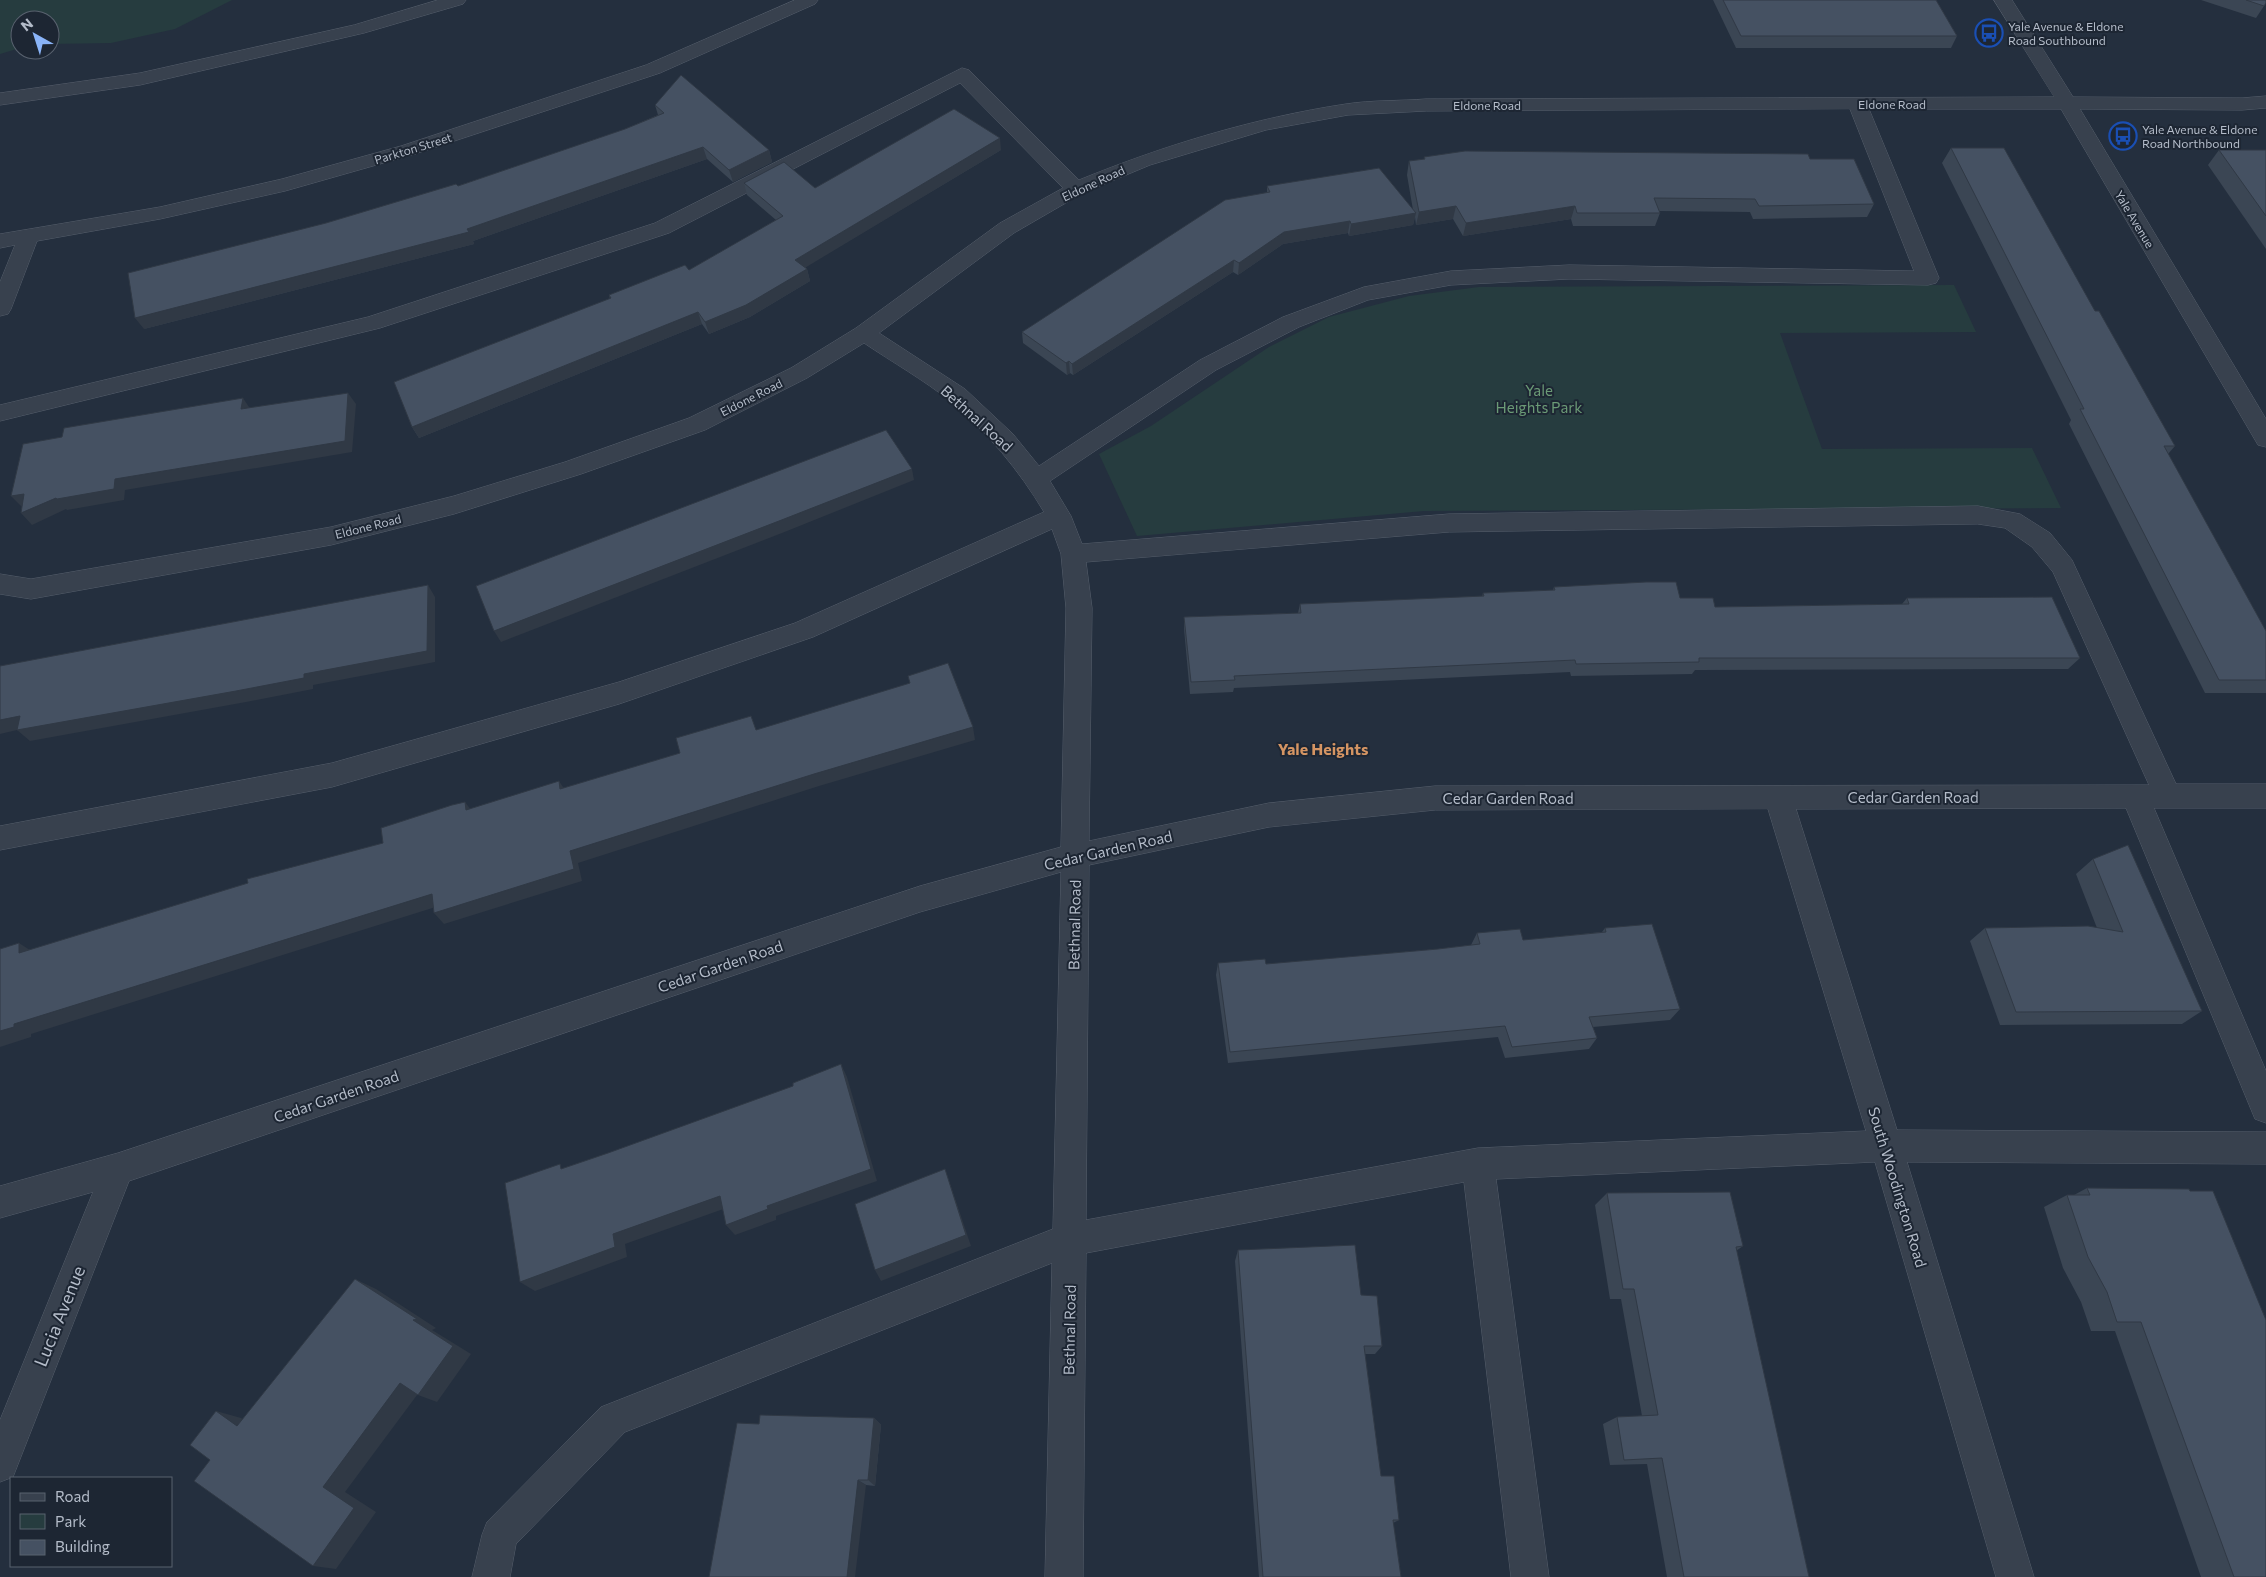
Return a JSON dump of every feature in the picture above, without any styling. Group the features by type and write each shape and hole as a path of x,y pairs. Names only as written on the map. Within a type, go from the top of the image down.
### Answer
{"street":[{"path":"0,99 158,75 358,29 457,0"},
{"name":"Parkton Street","path":"0,242 160,213 285,185 408,150 530,111 653,68 760,23 809,0"},
{"name":"Yale Avenue","path":"2003,0 2066,102 2266,439"},
{"path":"0,413 372,323 662,228 962,74 1076,189"},
{"name":"Eldone Road","path":"0,584 31,588 41,587 331,536 454,505 573,468 698,424 799,374 864,333 1008,228 1076,189 1143,161 1198,143 1264,125 1348,109 1426,105 2066,102 2242,104 2266,102"},
{"path":"1036,479 1208,365 1291,322 1364,294 1451,278 1569,272 1928,278 1857,104"},
{"path":"0,309 28,238"},
{"name":"Bethnal Road","path":"864,333 957,395 1005,440 1036,479 1059,516 1073,554 1079,608 1064,1577"},
{"path":"1073,554 1449,523 1978,515 2011,520 2041,540 2062,567 2167,795"},
{"path":"0,838 332,775 619,693 804,630 1059,516"},
{"path":"2135,796 2266,1108"},
{"name":"Cedar Garden Road","path":"0,1202 118,1169 920,899 1075,856 1269,815 1435,798 2266,796"},
{"name":"South Woodington Road","path":"1779,798 1886,1146 2014,1577"},
{"path":"491,1577 500,1535 613,1419 1070,1239 1478,1164 1886,1146 2266,1148"},
{"path":"1478,1164 1530,1577"},
{"name":"Lucia Avenue","path":"0,1464 118,1169"}],"green space":[{"path":"0,0 232,0 175,29 111,43 60,44 60,10 10,10 10,51 0,54"},
{"name":"Yale Heights Park","path":"1954,285 1976,332 1780,333 1822,449 2032,448 2061,508 1424,511 1137,536 1099,454 1151,426 1269,347 1329,317 1409,296 1479,287"}],"building":[{"path":"1723,0 1936,0 1957,36 1741,36"},
{"path":"2246,0 2266,0 2266,3 2264,6"},
{"path":"681,75 769,150 729,170 703,147 467,229 469,232 135,318 128,273 326,223 456,184 458,186 625,129 664,113 655,105"},
{"path":"954,109 1000,138 795,260 807,269 746,305 705,322 698,312 412,427 394,382 611,298 609,295 685,265 689,270 783,216 744,183 784,162 815,188"},
{"path":"1951,148 2004,148 2095,311 2099,311 2175,446 2164,446 2266,631 2266,680 2219,680 2080,409 2084,409"},
{"path":"2219,150 2266,150 2266,216"},
{"path":"1465,151 1808,154 1810,159 1854,159 1874,204 1759,206 1755,199 1654,198 1660,213 1577,213 1575,206 1466,223 1456,206 1419,212 1409,161"},
{"path":"1379,168 1416,213 1351,224 1350,221 1284,232 1239,263 1234,260 1072,364 1069,361 1066,363 1022,332 1225,200 1270,192 1267,186"},
{"path":"348,393 345,441 115,479 114,489 56,498 21,513 24,494 11,496 23,444 62,437 64,428 243,398 241,409"},
{"path":"886,430 912,469 494,631 476,586"},
{"path":"1676,582 1680,598 1713,598 1715,607 1909,604 1907,598 2052,597 2080,658 1699,658 1699,662 1576,664 1575,660 1234,676 1235,680 1191,682 1184,617 1301,613 1300,604 1484,596 1483,593 1555,590 1554,587"},
{"path":"428,585 427,651 304,674 304,678 17,730 20,716 0,720 0,666"},
{"path":"948,663 973,727 814,774 570,851 574,869 434,913 432,894 14,1024 14,1027 0,1031 0,949 19,943 19,953 248,883 247,879 383,843 381,828 452,805 465,802 466,810 559,781 560,789 680,753 676,738 751,716 756,730 910,683 908,676"},
{"path":"2128,845 2202,1011 2016,1012 1985,928 2088,926 2123,932 2093,859"},
{"path":"1652,924 1680,1009 1589,1017 1597,1038 1512,1047 1505,1026 1230,1052 1218,963 1265,959 1266,964 1438,949 1480,944 1477,933 1520,929 1523,940 1606,932 1605,928"},
{"path":"841,1064 871,1169 767,1206 768,1209 726,1225 720,1196 613,1234 615,1247 520,1282 505,1183 560,1164 561,1169 608,1153 793,1086 793,1083"},
{"path":"945,1169 966,1235 875,1270 855,1204"},
{"path":"2087,1188 2213,1191 2266,1320 2266,1577 2234,1577 2141,1322 2117,1322 2107,1292 2088,1257 2067,1195 2090,1195"},
{"path":"1730,1192 1743,1246 1736,1247 1809,1577 1684,1577 1662,1458 1624,1460 1617,1417 1658,1415 1634,1289 1623,1289 1607,1193"},
{"path":"1355,1245 1361,1295 1377,1296 1382,1346 1364,1346 1381,1476 1394,1476 1399,1520 1393,1520 1401,1577 1263,1577 1238,1250"},
{"path":"355,1279 417,1319 413,1320 453,1346 418,1395 400,1383 323,1487 354,1508 313,1566 194,1481 210,1460 190,1445 216,1411 237,1426"},
{"path":"760,1415 874,1418 868,1480 858,1480 847,1577 709,1577 737,1423 759,1424"}],"place":[{"name":"Yale Avenue & Eldone Road Southbound","path":"1989,33"},
{"name":"Yale Avenue & Eldone Road Northbound","path":"2123,136"}],"district":[{"name":"Yale Heights","path":"1323,748"}]}
